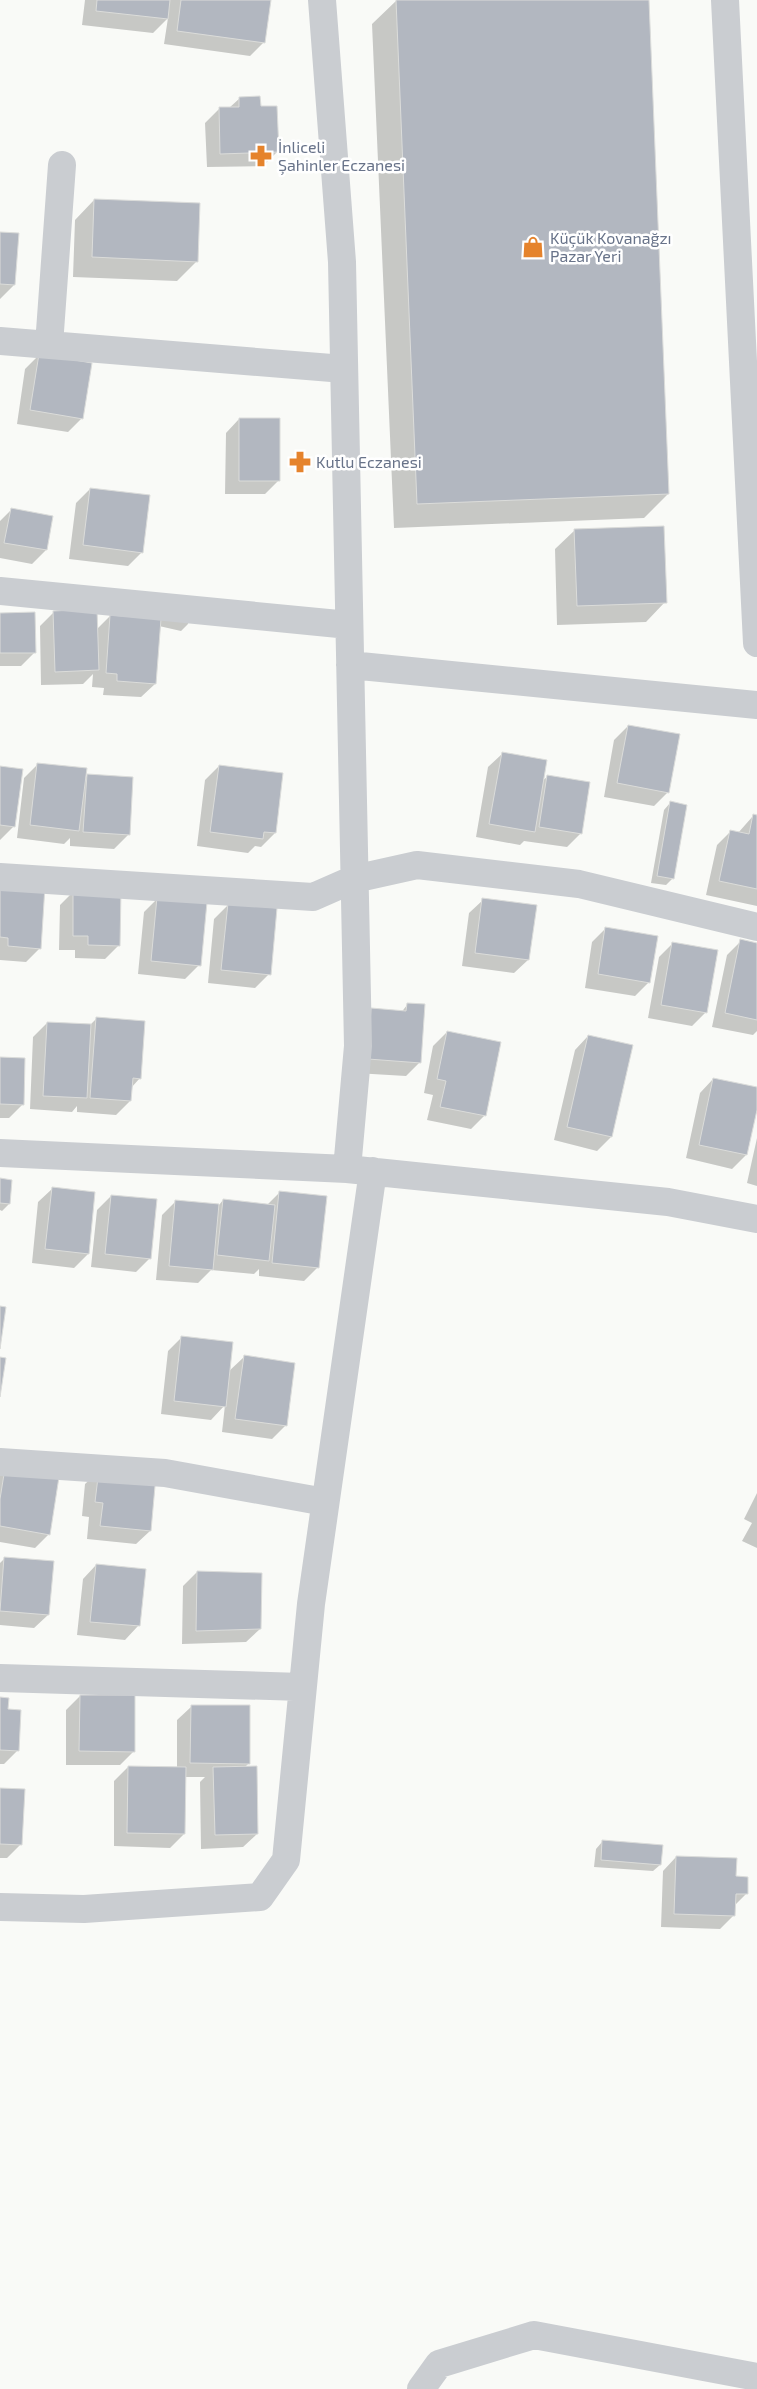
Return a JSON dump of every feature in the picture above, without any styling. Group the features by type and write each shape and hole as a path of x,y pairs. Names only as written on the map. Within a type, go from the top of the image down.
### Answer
{"street":[{"path":"0,1907 84,1909 260,1897 286,1860 302,1687 325,1502 360,1170 342,262 322,0"},
{"path":"725,0 757,644"},
{"path":"49,345 62,165"},
{"path":"0,341 344,369"},
{"path":"0,591 349,624"},
{"path":"350,665 757,705"},
{"path":"0,877 313,897 354,879 417,865 579,884 757,928"},
{"path":"0,1154 360,1170 668,1202 757,1219"},
{"path":"0,1462 165,1473 325,1502"},
{"path":"0,1678 302,1687"},
{"path":"420,2389 440,2364 534,2335 757,2378"}],"building":[{"path":"97,0 170,0 168,19 96,11"},
{"path":"181,0 271,0 265,43 177,31"},
{"name":"Küçük Kovanağzı Pazar Yeri","path":"396,0 649,0 669,494 417,504"},
{"path":"260,96 261,106 277,106 279,152 220,154 219,107 239,107 239,97"},
{"path":"94,199 200,203 198,262 92,257"},
{"path":"0,232 19,233 15,285 0,284"},
{"path":"39,354 92,363 83,419 30,410"},
{"path":"239,418 280,418 280,481 239,481"},
{"path":"90,488 150,495 143,553 83,545"},
{"path":"11,508 53,516 47,550 4,543"},
{"path":"664,526 667,603 577,606 574,529"},
{"path":"97,609 99,670 55,672 53,611"},
{"path":"35,612 36,653 0,653 0,613"},
{"path":"110,615 161,619 156,684 117,681 117,674 106,673"},
{"path":"628,725 680,734 669,793 617,783"},
{"path":"502,752 547,760 535,832 489,824"},
{"path":"37,763 87,768 79,831 30,825"},
{"path":"219,765 283,773 276,833 264,832 263,839 210,832"},
{"path":"0,766 23,769 15,827 0,825"},
{"path":"87,774 133,777 130,835 83,832"},
{"path":"547,775 590,782 582,834 539,827"},
{"path":"670,801 687,805 674,879 657,876"},
{"path":"753,814 757,815 757,889 719,881 730,830 749,834"},
{"path":"0,883 45,886 41,949 8,946 8,938 0,937"},
{"path":"73,889 121,890 120,946 88,945 88,936 73,936"},
{"path":"157,897 207,902 201,966 151,961"},
{"path":"482,898 537,905 529,960 475,953"},
{"path":"228,903 277,908 271,975 221,970"},
{"path":"605,927 658,936 650,983 598,974"},
{"path":"740,939 757,943 757,1020 725,1013"},
{"path":"672,942 718,950 707,1013 661,1005"},
{"path":"407,1003 425,1004 421,1063 368,1059 371,1008 406,1011"},
{"path":"96,1017 145,1021 141,1079 133,1078 131,1101 90,1098"},
{"path":"47,1022 91,1024 87,1098 43,1096"},
{"path":"447,1031 501,1042 486,1116 440,1107 446,1081 437,1079"},
{"path":"588,1035 633,1045 612,1137 567,1127"},
{"path":"0,1057 25,1058 24,1105 0,1104"},
{"path":"713,1078 757,1087 757,1110 747,1155 699,1145"},
{"path":"0,1178 12,1180 10,1204 0,1203"},
{"path":"52,1187 95,1192 89,1254 45,1249"},
{"path":"279,1191 327,1196 319,1268 272,1263"},
{"path":"111,1195 157,1199 151,1259 105,1254"},
{"path":"223,1199 275,1205 269,1261 217,1255"},
{"path":"175,1200 219,1204 213,1270 169,1266"},
{"path":"0,1306 6,1307 0,1349"},
{"path":"181,1336 233,1342 226,1407 174,1401"},
{"path":"244,1355 295,1363 287,1426 235,1419"},
{"path":"0,1357 6,1358 0,1397"},
{"path":"5,1468 59,1477 50,1535 0,1526 0,1499"},
{"path":"99,1469 156,1475 151,1531 100,1526 103,1503 95,1502"},
{"path":"4,1557 54,1561 49,1615 0,1611"},
{"path":"96,1564 146,1569 140,1626 90,1622"},
{"path":"197,1571 262,1573 261,1629 196,1631"},
{"path":"80,1695 135,1695 135,1752 79,1751"},
{"path":"0,1697 9,1698 8,1709 21,1710 19,1751 0,1750"},
{"path":"191,1705 250,1705 250,1764 190,1763"},
{"path":"128,1766 186,1767 185,1834 127,1833"},
{"path":"257,1766 258,1834 215,1835 213,1767"},
{"path":"0,1788 25,1789 22,1845 0,1844"},
{"path":"602,1840 663,1845 661,1865 601,1860"},
{"path":"676,1856 737,1858 736,1876 748,1877 748,1894 736,1894 735,1916 674,1914"}],"place":[{"name":"İnliceli Şahinler Eczanesi","path":"261,156"},
{"name":"Küçük Kovanağzı Pazar Yeri","path":"533,247"},
{"name":"Kutlu Eczanesi","path":"300,462"}]}
